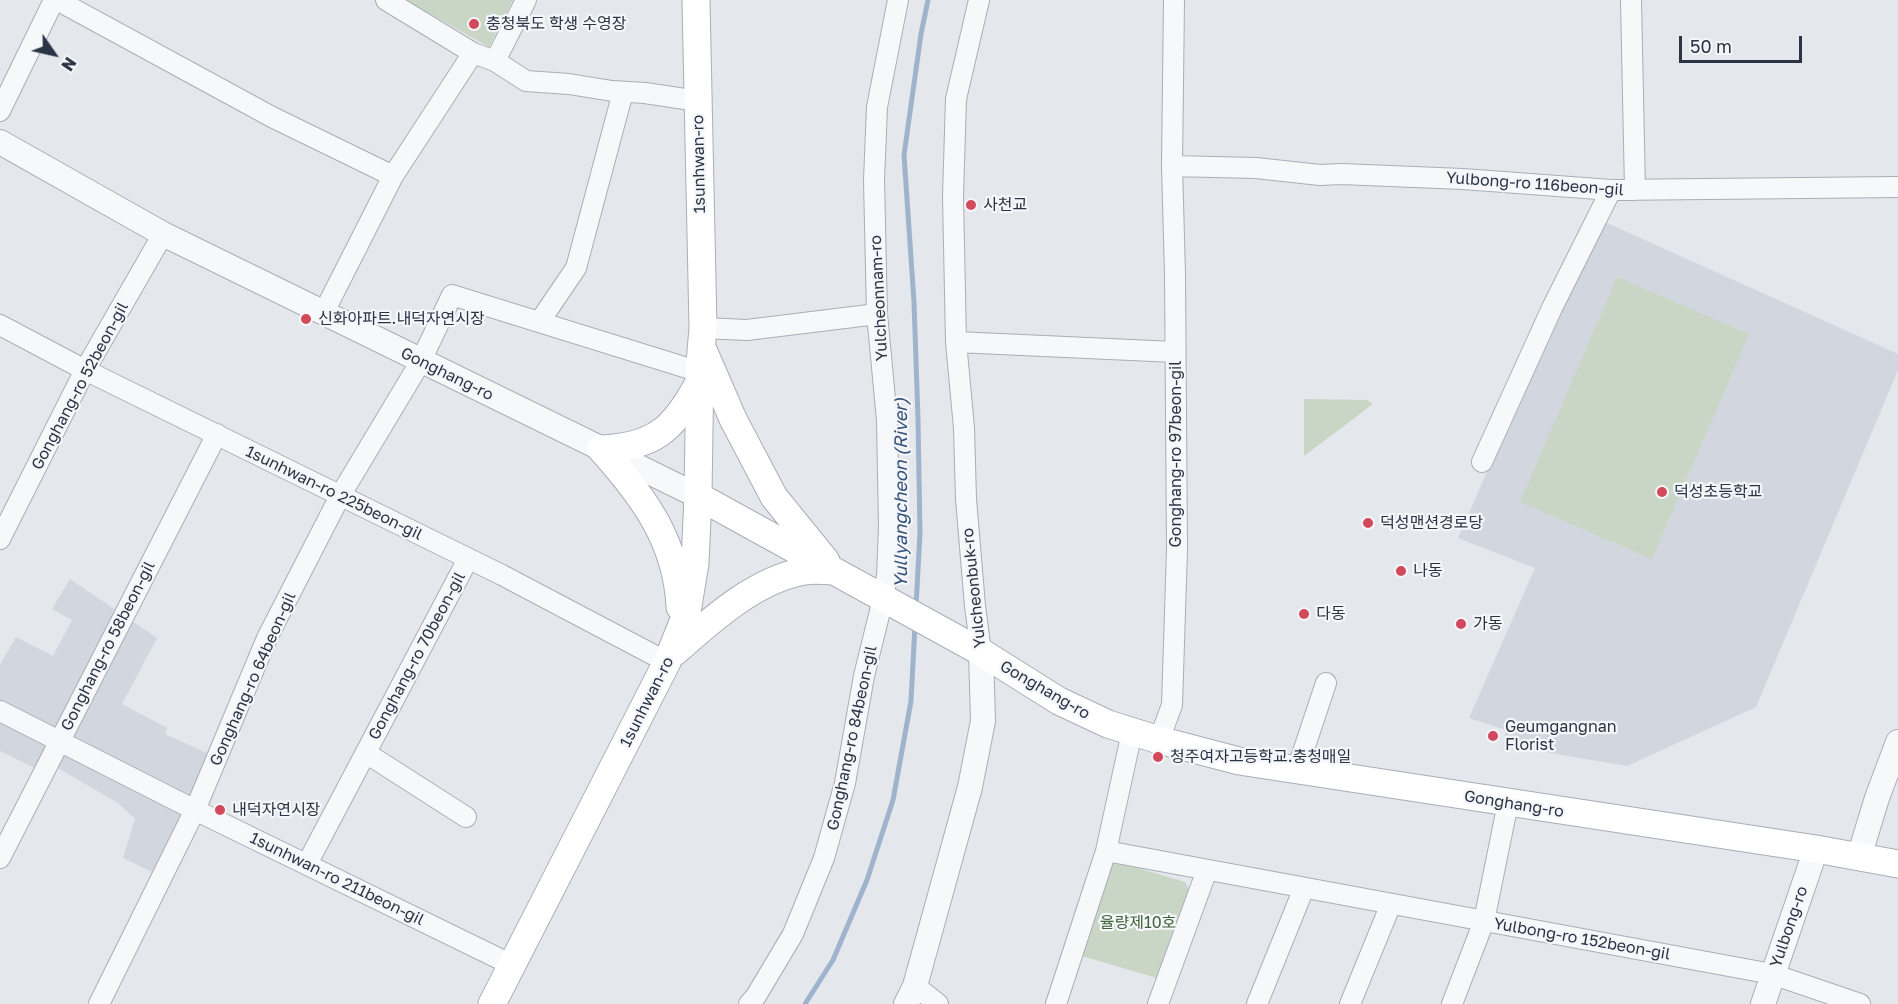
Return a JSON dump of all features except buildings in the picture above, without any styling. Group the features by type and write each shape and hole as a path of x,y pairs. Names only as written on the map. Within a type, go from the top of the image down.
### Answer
{"main road":[{"name":"1sunhwan-ro","path":"492,1004 669,659 687,612 692,588 698,496 702,336 696,0"},
{"path":"702,336 733,419 774,496 835,572"},
{"path":"602,449 625,448 639,443 672,424 681,414 700,377"},
{"path":"602,449 632,483 645,502 669,549 679,590 681,612 669,659"},
{"name":"Gonghang-ro","path":"698,496 971,647 1059,701 1108,724 1132,732 1239,761 1816,849 1898,864"},
{"path":"669,659 712,620 769,583 807,570 835,572"}],"street":[{"path":"0,111 55,0 266,114 393,176"},
{"path":"386,0 473,53 495,61 526,81 569,84 698,101"},
{"path":"495,61 526,0"},
{"name":"Yulcheonnam-ro","path":"889,602 887,420 877,314 874,180 878,107 898,0"},
{"name":"Yulcheonbuk-ro","path":"910,995 970,787 983,721 971,647 975,606 966,499 964,428 956,342 953,196 956,99 979,0"},
{"name":"Gonghang-ro 97beon-gil","path":"1159,740 1172,705 1177,550 1172,166 1174,0"},
{"path":"1631,0 1635,190"},
{"path":"324,312 393,176 473,53"},
{"path":"540,321 576,268 623,92"},
{"name":"Gonghang-ro","path":"0,142 163,234 698,496"},
{"name":"Yulbong-ro 116beon-gil","path":"1172,166 1256,168 1320,175 1463,179 1611,190 1898,187"},
{"path":"1482,462 1552,308 1611,190"},
{"name":"Gonghang-ro 52beon-gil","path":"0,539 85,370 163,234"},
{"path":"421,361 452,295 540,321 700,377"},
{"path":"702,336 877,314"},
{"name":"1sunhwan-ro 225beon-gil","path":"0,326 669,659"},
{"path":"956,342 1175,352"},
{"name":"Gonghang-ro 64beon-gil","path":"99,1004 195,810 267,638 340,496 421,361"},
{"name":"Gonghang-ro 58beon-gil","path":"0,858 217,435"},
{"name":"Gonghang-ro 70beon-gil","path":"307,864 468,559"},
{"name":"Gonghang-ro 84beon-gil","path":"749,1004 793,934 824,858 845,783 864,676 889,602"},
{"path":"1297,770 1326,683"},
{"name":"1sunhwan-ro 211beon-gil","path":"0,711 195,810 512,965"},
{"path":"1056,1004 1106,851 1132,732"},
{"path":"1859,857 1877,798 1898,742"},
{"name":"Gonghang-ro 70beon-gil","path":"366,753 466,817"},
{"path":"1452,1004 1484,921 1508,803"},
{"name":"Yulbong-ro","path":"1762,1004 1816,849"},
{"name":"Yulbong-ro 152beon-gil","path":"1106,851 1772,974 1860,1004"},
{"path":"1158,1004 1207,870"},
{"path":"1257,1004 1304,888"},
{"path":"1350,1004 1391,904"},
{"path":"910,995 938,1004"}],"shaded area":[{"name":"덕성초등학교","path":"1598,219 1898,354 1898,370 1756,707 1627,766 1503,745 1506,730 1469,718 1535,568 1458,538"},
{"path":"70,579 157,638 122,704 167,728 165,734 211,755 152,872 123,858 135,819 118,803 51,764 35,768 0,751 0,665 16,637 53,656 72,620 52,609"}],"green space":[{"name":"충청북도 학생 수영장","path":"405,0 513,0 489,47"},
{"path":"1617,277 1749,334 1652,559 1520,502"},
{"path":"1304,399 1367,400 1373,404 1304,456"},
{"name":"율량제10호","path":"1111,860 1185,882 1193,897 1167,981 1082,956"}],"waterway":[{"name":"Yullyangcheon (River)","path":"916,606 920,533 918,419 914,302 904,155 928,0"},
{"name":"Yullyangcheon (River)","path":"805,1004 833,960 867,880 893,800 911,701 915,625"}],"place":[{"name":"충청북도 학생 수영장","path":"474,24"},
{"name":"사천교","path":"971,205"},
{"name":"신화아파트.내덕자연시장","path":"306,319"},
{"name":"덕성초등학교","path":"1662,492"},
{"name":"덕성맨션경로당","path":"1368,523"},
{"name":"나동","path":"1401,571"},
{"name":"다동","path":"1304,614"},
{"name":"가동","path":"1461,624"},
{"name":"Geumgangnan Florist","path":"1493,736"},
{"name":"청주여자고등학교.충청매일","path":"1158,757"},
{"name":"내덕자연시장","path":"220,810"}]}
